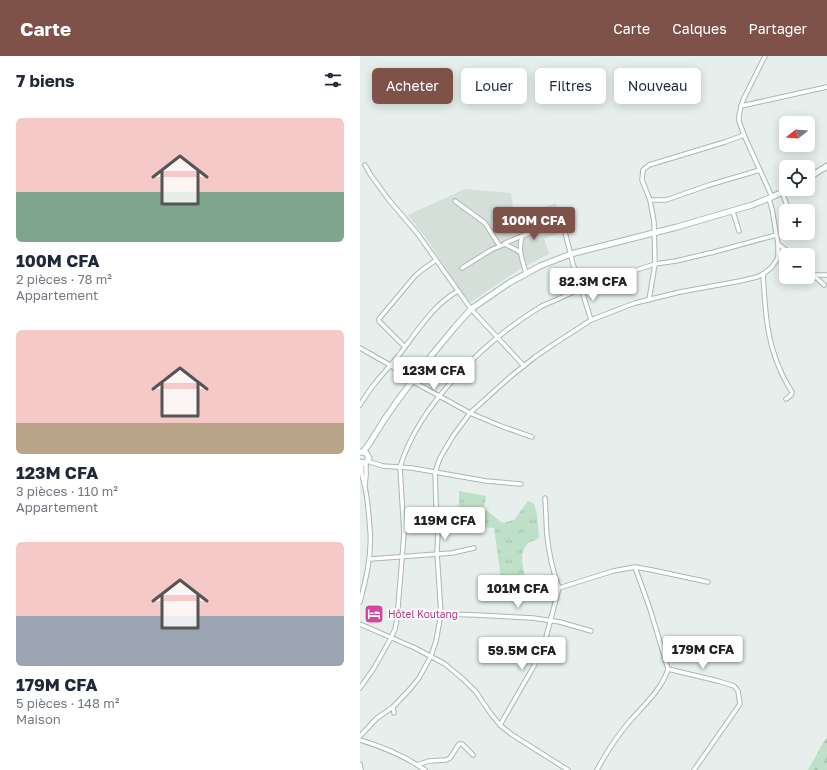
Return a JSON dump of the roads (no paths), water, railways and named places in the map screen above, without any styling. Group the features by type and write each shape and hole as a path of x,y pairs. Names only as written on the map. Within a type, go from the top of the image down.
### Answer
{"main road":[{"path":"815,174 827,166"},
{"path":"363,462 369,458 363,453 384,420 412,380 450,332 471,309 509,283 540,266 570,254 654,233 732,211 779,194"}],"street":[{"path":"360,736 376,718 392,707 410,689 419,678 431,656 436,641 441,614 437,553 438,531 435,472 440,458 453,436 470,413 524,366 591,320 625,306 680,292 750,279 763,274 771,268 776,261 778,257 778,244 770,198 739,121 741,106 765,56"},
{"path":"741,106 827,87"},
{"path":"649,300 654,264 654,222 650,200 642,180 643,170 649,165 744,135"},
{"path":"364,165 389,200 417,233 471,309 524,366"},
{"path":"650,200 666,200 709,185 760,170"},
{"path":"455,201 485,223 499,246"},
{"path":"732,211 739,231"},
{"path":"462,268 499,246 557,224"},
{"path":"565,232 570,254 591,320"},
{"path":"360,688 374,668 391,638 397,619 404,534 400,467 418,426 430,408 466,366 488,345 540,307 581,288 654,264 676,261 714,252 776,235"},
{"path":"522,236 520,252 526,273"},
{"path":"505,244 520,252"},
{"path":"778,244 783,248"},
{"path":"405,347 379,321 379,319 415,276 436,260"},
{"path":"763,274 767,320 771,342 778,366 792,392 791,396 786,399"},
{"path":"815,275 827,275"},
{"path":"815,277 824,285"},
{"path":"360,405 375,383 430,315 450,295 458,292"},
{"path":"360,348 470,413 532,437"},
{"path":"363,462 486,481 521,484"},
{"path":"360,602 370,559 370,531 365,486 366,471 363,462"},
{"path":"363,462 361,473 365,486"},
{"path":"361,473 366,471"},
{"path":"500,725 534,666 545,640 559,588 552,564 547,537 545,498"},
{"path":"370,559 461,551 474,548"},
{"path":"559,588 613,571 635,567 708,582"},
{"path":"597,770 604,755 660,686 668,669 650,609 635,567"},
{"path":"441,614 500,616 551,620 591,631"},
{"path":"360,624 415,648 445,664 472,687 481,698 490,714 500,725 511,734 568,770"},
{"path":"668,669 734,686 740,697 740,704 694,770"},
{"path":"392,707 394,713"},
{"path":"360,740 387,749 425,770"},
{"path":"417,765 429,761 446,760 450,758 459,744 462,744 473,755"},
{"path":"360,764 361,770"}],"place":[{"name":"Hôtel Koutang","path":"374,614"}]}
